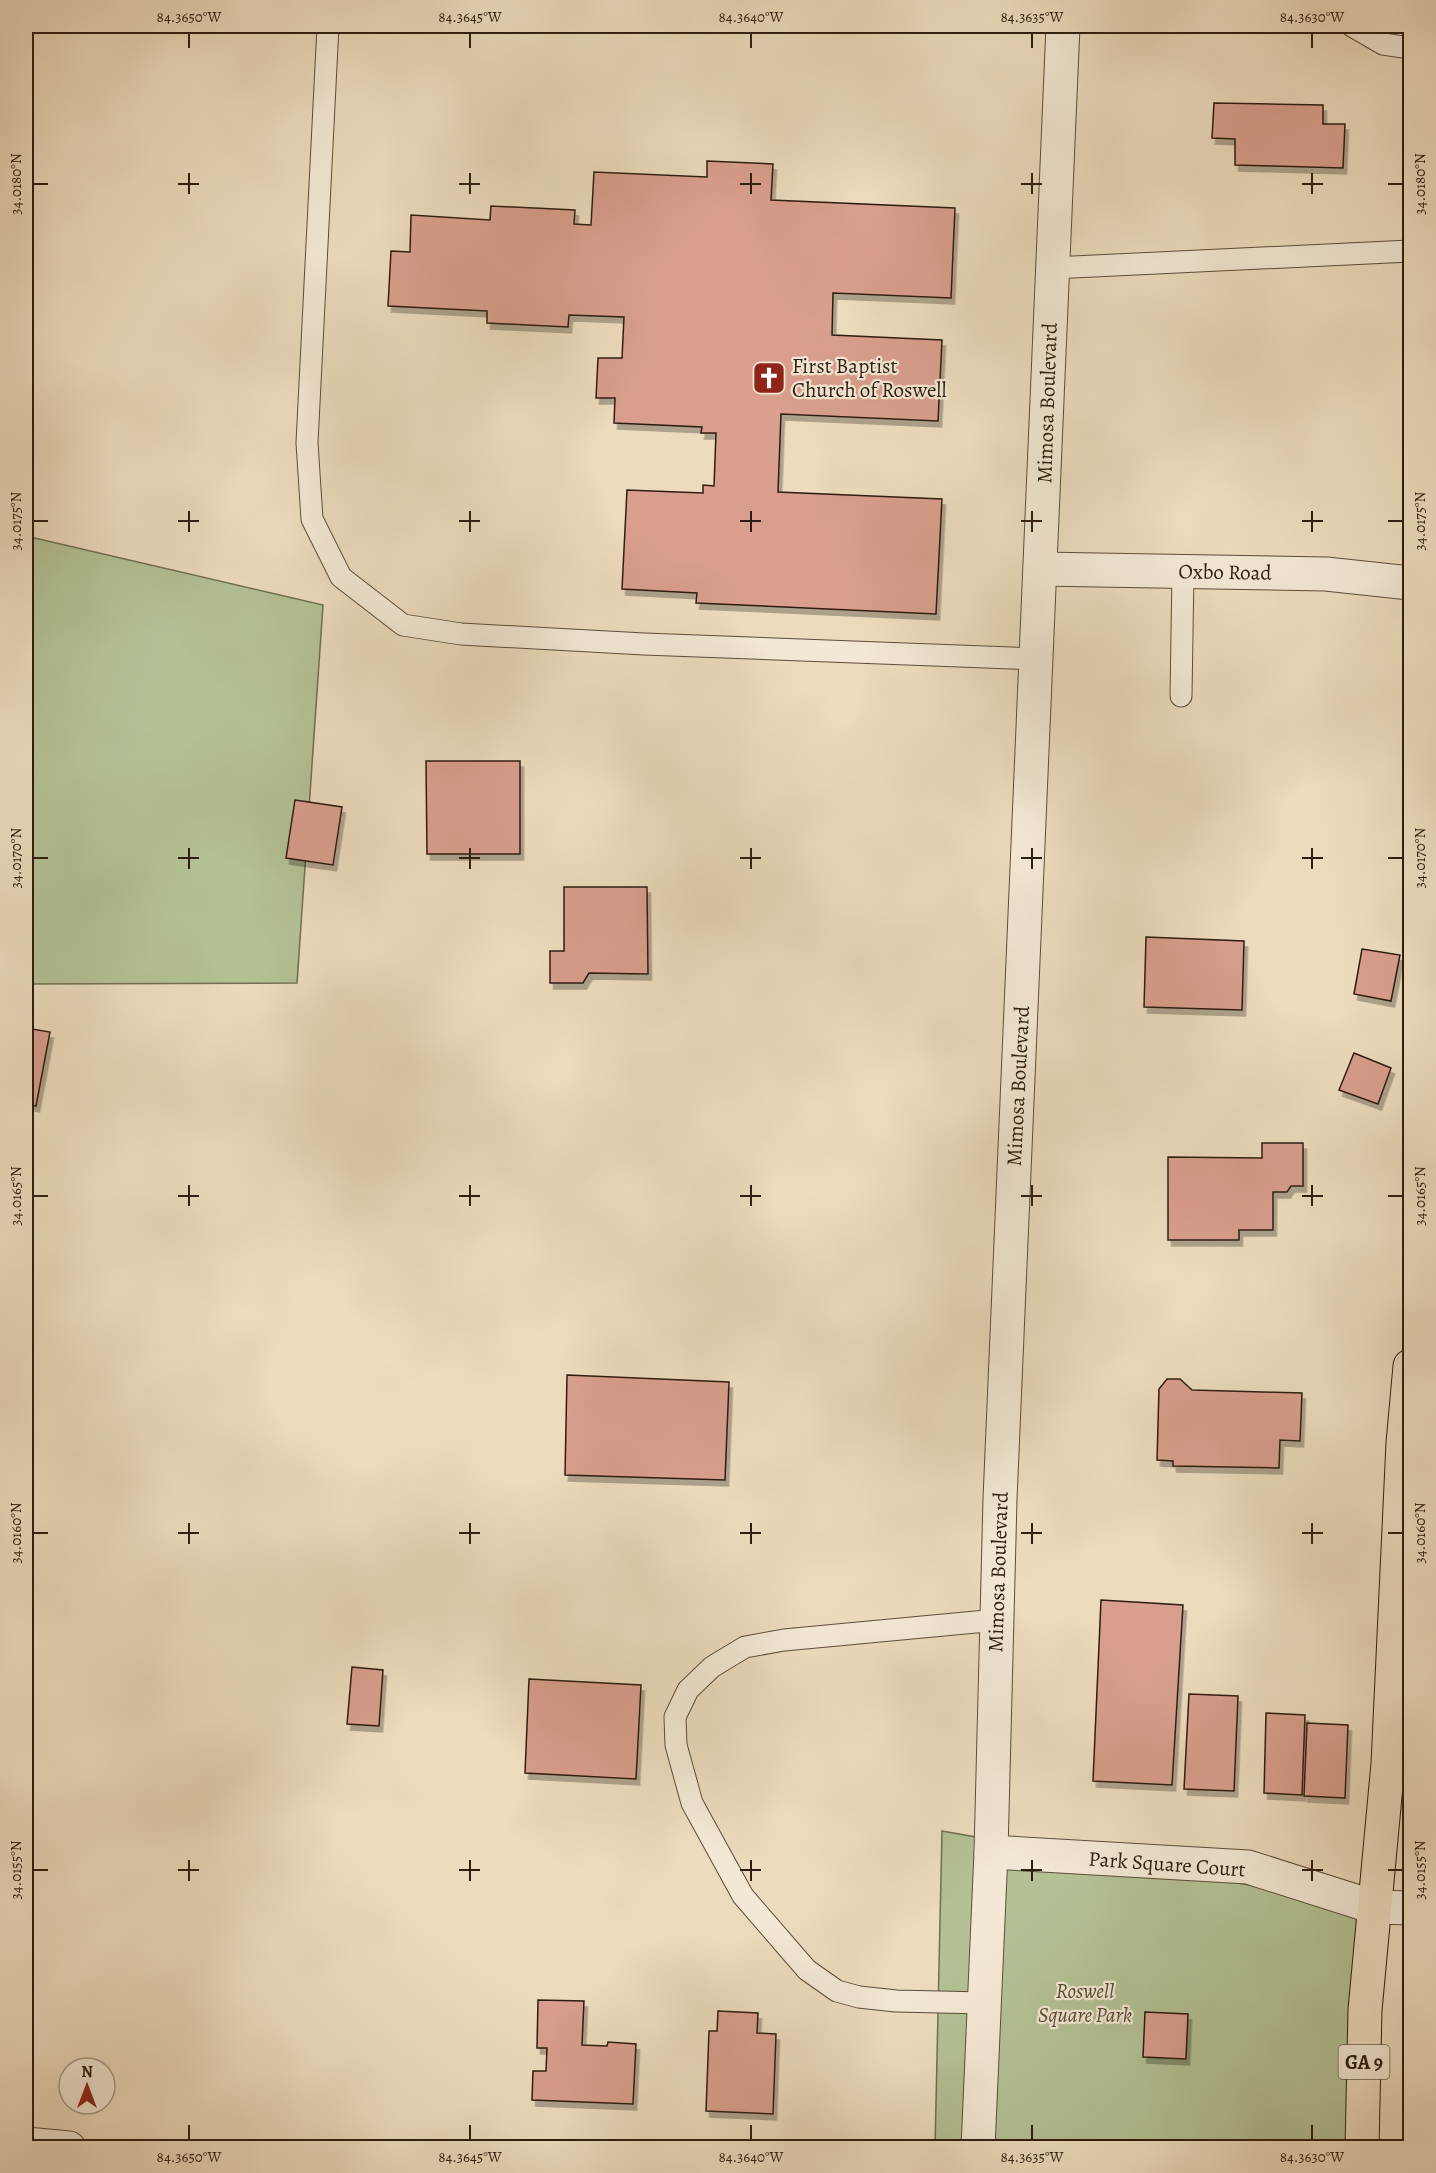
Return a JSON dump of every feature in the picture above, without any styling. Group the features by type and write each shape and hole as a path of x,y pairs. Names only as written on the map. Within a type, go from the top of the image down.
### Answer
{"highway":[{"name":"GA 9","path":"1362,2148 1365,2010 1388,1764 1403,1443 1410,1366"}],"street":[{"name":"Mimosa Boulevard","path":"978,2148 991,1852 1000,1499 1063,26"},
{"name":"Oxbo Road","path":"1040,569 1326,574 1410,583"},
{"name":"Park Square Court","path":"991,1852 1248,1867 1374,1907 1410,1908"},
{"path":"26,2144 69,2148"}],"lane":[{"path":"328,26 307,443 312,519 341,577 404,625 461,634 1036,659"},
{"path":"1352,26 1383,44 1410,48"},
{"path":"1052,268 1410,251"},
{"path":"1181,696 1183,572"},
{"path":"984,2003 896,2001 859,1996 837,1991 807,1970 743,1896 692,1803 676,1745 675,1717 688,1690 712,1667 745,1647 784,1640 997,1620"}],"green space":[{"path":"26,536 323,605 297,983 26,984"},
{"name":"Roswell Square Park","path":"942,1831 1374,1907 1373,2147 935,2148"}],"building":[{"path":"1214,103 1323,105 1323,124 1345,124 1343,168 1235,165 1235,139 1212,138"},
{"name":"First Baptist Church of Roswell","path":"707,161 773,164 771,200 955,208 951,298 833,293 832,335 942,340 938,421 781,414 778,492 942,499 936,614 696,603 697,593 622,589 627,490 703,493 703,485 714,486 716,433 701,433 702,427 614,423 615,398 596,398 598,358 622,358 624,317 569,315 568,327 487,323 487,311 388,306 391,251 410,252 411,215 490,220 491,206 575,210 574,224 591,225 594,172 707,177"},
{"path":"426,761 520,761 520,854 427,854"},
{"path":"295,800 342,807 333,865 286,858"},
{"path":"564,887 647,887 648,974 589,973 583,983 550,983 550,951 564,951"},
{"path":"1146,937 1244,941 1242,1010 1144,1007"},
{"path":"1362,949 1400,955 1391,1001 1354,994"},
{"path":"26,1028 50,1032 36,1106 26,1104"},
{"path":"1354,1053 1391,1068 1378,1104 1339,1090"},
{"path":"1262,1143 1303,1143 1303,1186 1291,1186 1287,1192 1273,1192 1273,1230 1239,1230 1239,1240 1168,1240 1168,1157 1262,1158"},
{"path":"567,1375 729,1382 725,1480 565,1475"},
{"path":"1167,1379 1180,1379 1192,1390 1302,1393 1300,1441 1280,1440 1279,1468 1173,1466 1173,1461 1157,1460 1159,1389"},
{"path":"1101,1600 1183,1605 1172,1785 1093,1781"},
{"path":"352,1667 383,1670 379,1726 347,1724"},
{"path":"529,1679 641,1685 636,1779 525,1773"},
{"path":"1189,1694 1238,1696 1234,1791 1184,1789"},
{"path":"1266,1713 1305,1715 1302,1795 1264,1793"},
{"path":"1307,1723 1348,1725 1345,1798 1304,1796"},
{"path":"538,2000 584,2001 582,2045 607,2046 608,2042 636,2044 633,2104 532,2100 533,2071 546,2071 547,2048 537,2048"},
{"path":"718,2011 758,2013 757,2033 776,2034 773,2114 706,2111 709,2031 717,2031"},
{"path":"1145,2012 1188,2014 1186,2059 1143,2057"}],"place":[{"name":"First Baptist Church of Roswell","path":"769,378"}]}
